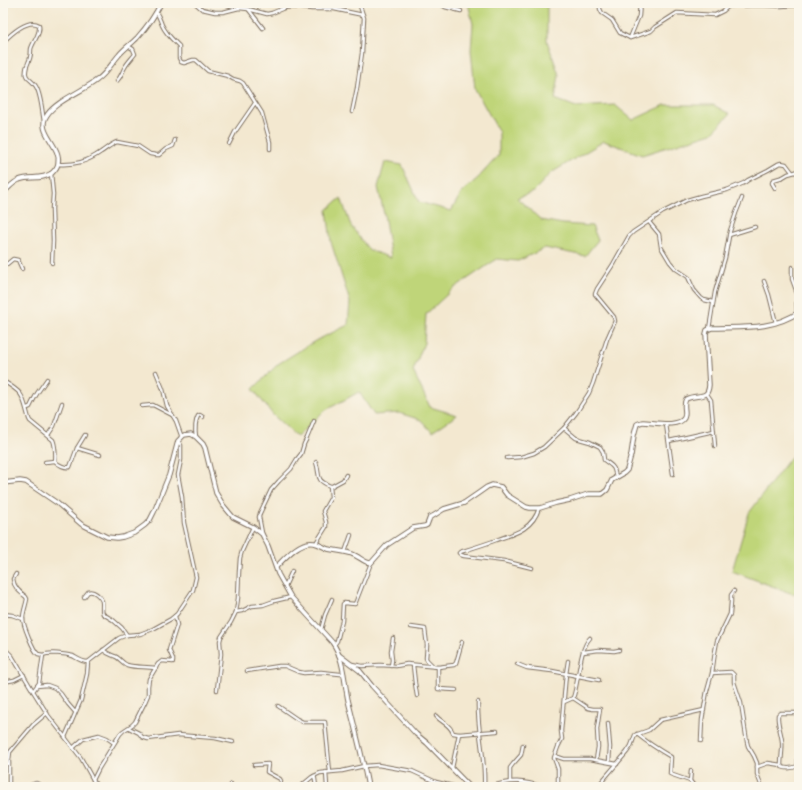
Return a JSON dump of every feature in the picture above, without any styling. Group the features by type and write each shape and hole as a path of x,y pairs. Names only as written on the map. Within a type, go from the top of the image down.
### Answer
{"main road":[{"path":"3,193 18,180 46,176 54,171 58,164 59,157 46,132 44,123 47,115 53,108 104,74 121,53 147,26 161,3"},
{"path":"276,567 300,545 309,543 356,555 367,563 371,564 383,548 391,542 413,528 427,525 430,518 439,511 464,503 490,485 502,487 507,495 526,507 534,508 540,508 588,494 602,494 607,490 612,480 627,470 637,424 644,422 666,424 682,420 685,414 684,404 686,398 690,396 704,396 707,394 709,385 706,332 709,329 755,327 786,320 798,313"},
{"path":"3,483 20,481 26,482 57,503 72,517 87,527 107,536 117,538 129,536 150,520 169,475 178,441 181,437 186,435 191,434 196,437 205,448 216,492 224,508 233,517 253,527 262,534 284,586 291,597 334,645 344,674 348,700 368,787"},
{"path":"338,654 360,671 416,734 427,743 470,787"}],"street":[{"path":"195,3 202,9 215,12 223,12 240,8 266,14 288,7 334,9 363,16"},
{"path":"352,112 362,53 364,18 360,6 361,3"},
{"path":"439,3 445,7 461,11"},
{"path":"600,3 602,13 612,20 620,33 630,38 651,31 655,26 677,13 715,15 723,11 732,3"},
{"path":"630,38 639,16 640,3"},
{"path":"728,6 799,5"},
{"path":"248,9 263,28"},
{"path":"156,12 167,34 179,46 179,58 181,62 184,63 196,60 208,71 240,81 262,113 270,142 270,149"},
{"path":"3,42 13,33 28,24 34,23 39,25 40,30 32,47 31,57 25,73 37,88 44,123"},
{"path":"117,81 126,64 136,54 133,49 128,46"},
{"path":"229,144 235,132 255,103"},
{"path":"58,164 81,163 117,142 138,146 150,154 159,155 166,149 173,146 175,140"},
{"path":"506,458 521,457 534,453 544,447 564,428 589,393 607,339 615,321 614,317 595,294 629,236 663,212 687,200 744,184 748,180 781,163 786,164 792,172"},
{"path":"774,188 772,183 773,180 792,172 799,171"},
{"path":"51,173 53,194 52,263"},
{"path":"709,329 712,302 718,278 725,258 729,235 742,198"},
{"path":"649,222 659,234 662,247 670,262 676,269 688,277 694,290 701,298 712,302"},
{"path":"729,235 755,227"},
{"path":"3,263 7,264 14,259 18,260 22,269"},
{"path":"792,267 792,278 796,290 798,313"},
{"path":"764,281 776,323"},
{"path":"156,372 181,437"},
{"path":"26,408 30,407 47,379"},
{"path":"3,381 15,388 21,394 30,421 54,441 56,456 55,461"},
{"path":"707,394 711,400 715,446"},
{"path":"48,435 54,426 62,403"},
{"path":"142,406 153,405 173,416"},
{"path":"196,437 197,418 198,416 203,417"},
{"path":"262,534 259,518 260,513 271,490 291,469 301,454 314,421"},
{"path":"666,424 673,474"},
{"path":"564,428 576,438 590,442 600,448 603,452 604,460 612,465 616,478"},
{"path":"668,441 714,431"},
{"path":"45,462 55,461 58,464 70,467 77,448 85,435"},
{"path":"65,737 81,700 88,662 118,638 127,635 137,635 172,619 193,590 196,577 184,523 182,497 178,475 181,460 181,445 178,441"},
{"path":"77,448 100,455"},
{"path":"316,462 319,478 324,484 330,486 339,483 346,476"},
{"path":"315,544 326,527 323,511 331,497 330,486"},
{"path":"532,568 504,561 464,556 460,555 459,553 523,530 537,516 540,508"},
{"path":"217,690 221,654 220,641 236,612 240,558 253,527"},
{"path":"346,552 351,536"},
{"path":"334,645 337,641 342,621 343,604 355,604 371,564"},
{"path":"284,586 292,571"},
{"path":"16,574 13,580 15,586 26,597 23,619 24,627 33,648 38,654 43,655 47,653 68,655 81,661 88,662"},
{"path":"701,742 702,720 717,641 730,614 730,597 734,591"},
{"path":"84,597 88,592 96,593 102,601 102,614 113,620 127,635"},
{"path":"236,612 252,606 262,605 291,597"},
{"path":"321,631 325,615 332,599"},
{"path":"3,614 23,619"},
{"path":"93,780 120,734 135,722 148,695 149,679 159,662 172,662 174,660 170,650 177,625 175,616"},
{"path":"411,627 425,629 427,646 426,658 434,667"},
{"path":"391,666 393,638"},
{"path":"573,698 583,652 587,641 590,638"},
{"path":"352,664 362,666 396,666 407,664 434,667 455,664 462,642"},
{"path":"3,647 12,656 47,713 84,763 96,787"},
{"path":"103,650 128,665 156,668"},
{"path":"583,652 619,650"},
{"path":"33,691 39,680 43,655"},
{"path":"558,787 558,770 554,758 562,739 561,731 568,661"},
{"path":"517,664 527,668 599,680"},
{"path":"413,665 417,696"},
{"path":"247,671 285,666 304,673 322,672 344,674"},
{"path":"438,667 438,689 456,690"},
{"path":"712,673 731,672 733,674 741,703 748,746 756,759 757,774 762,787"},
{"path":"3,682 14,680 24,675"},
{"path":"37,686 47,685 55,688 76,712"},
{"path":"564,702 573,698"},
{"path":"573,698 588,708 600,710 597,729 598,747 596,760"},
{"path":"478,702 485,776 484,787"},
{"path":"278,706 303,722 325,722 330,772"},
{"path":"564,787 597,786 630,749 636,734 648,730 660,720 704,710"},
{"path":"9,787 9,756 12,749 33,725 47,713"},
{"path":"781,765 782,744 778,715 780,713 799,713"},
{"path":"436,716 452,727 453,733 460,734 498,731"},
{"path":"608,723 610,747 609,762"},
{"path":"129,728 139,733 142,737 148,739 178,735 215,738 233,742"},
{"path":"757,767 768,763 781,765 785,768 798,766 799,731"},
{"path":"452,768 457,741 460,734"},
{"path":"636,734 670,757 670,774 690,781 695,787"},
{"path":"73,748 82,739 99,735 114,743"},
{"path":"510,781 510,768 521,755 523,745"},
{"path":"555,756 564,759 596,760 618,764"},
{"path":"3,763 9,764"},
{"path":"254,765 268,764 267,772 280,779 280,787"},
{"path":"300,787 314,776 326,772 378,765 412,771 436,782 455,787"},
{"path":"326,772 327,787"},
{"path":"690,781 691,772"},
{"path":"314,776 316,787"},
{"path":"490,787 510,781 524,782 544,787"},
{"path":"25,787 36,783 45,787"}],"green space":[{"path":"468,3 547,3 547,41 559,75 555,99 576,107 615,105 633,120 665,105 713,105 730,114 712,133 642,155 604,141 551,173 533,192 517,198 541,220 563,224 592,226 598,240 585,256 545,248 518,261 497,259 454,288 426,314 424,343 413,371 430,407 457,415 432,432 421,420 399,413 374,415 359,392 324,411 297,437 273,415 253,389 278,364 315,341 348,325 350,302 331,242 327,210 341,198 351,226 369,250 391,258 378,187 385,162 402,165 419,202 451,211 462,192 478,178 499,155 499,132 475,89 471,50 473,24"},
{"path":"799,454 799,590 793,594 732,571 749,513 790,458"}]}
